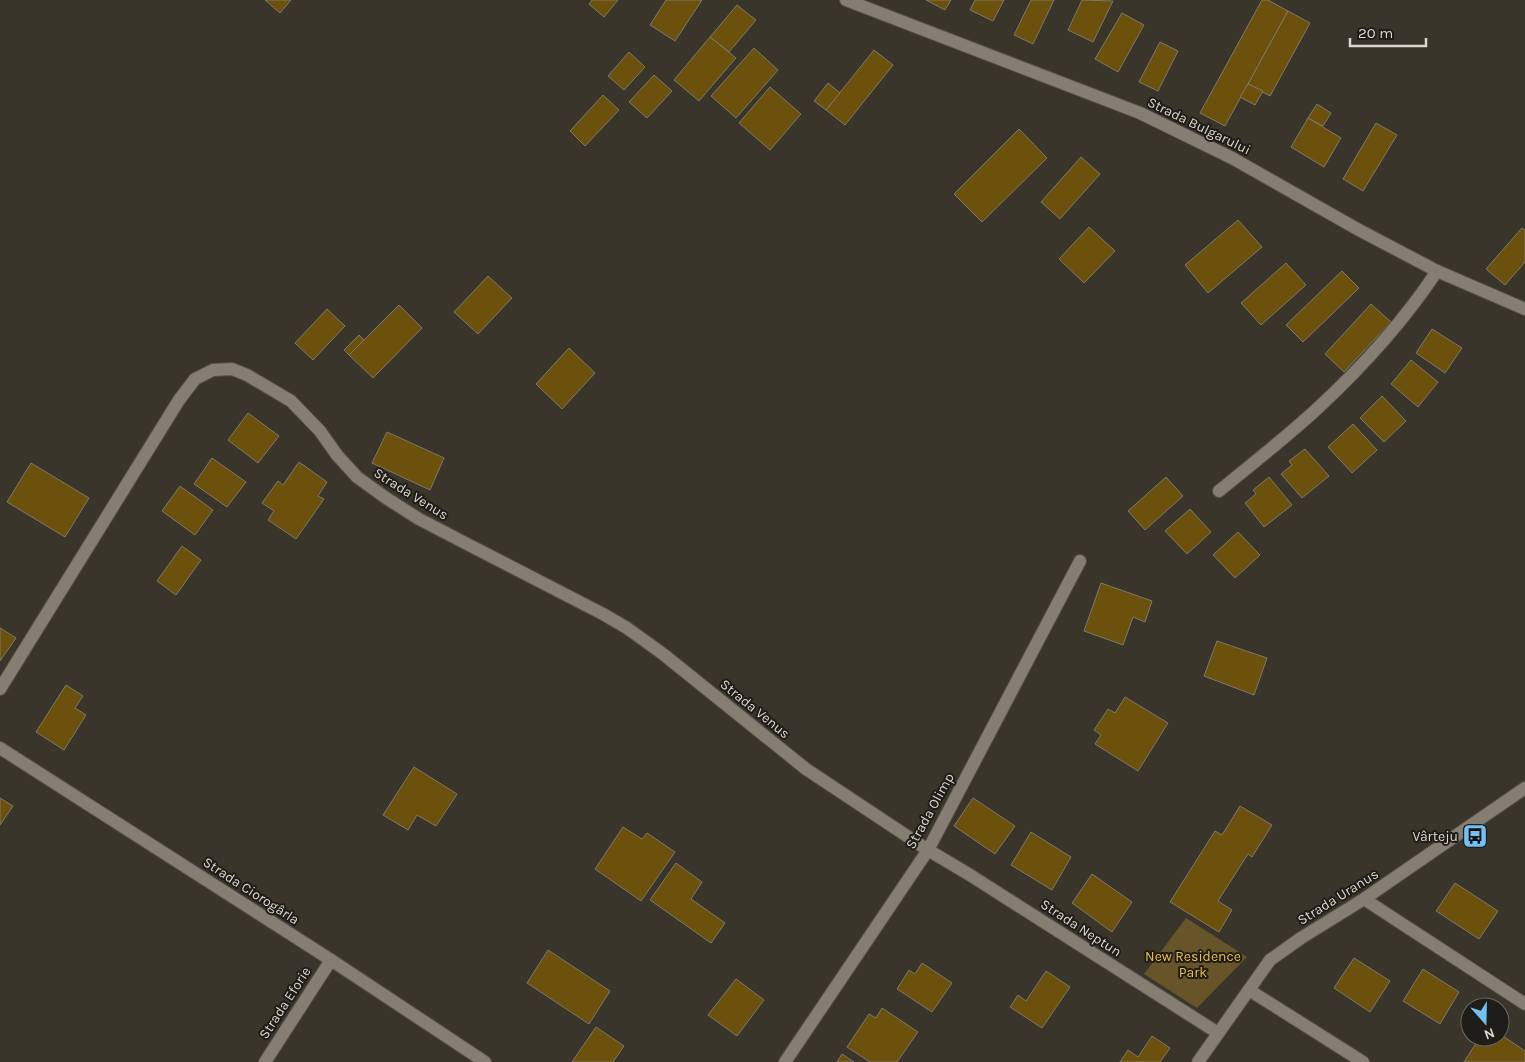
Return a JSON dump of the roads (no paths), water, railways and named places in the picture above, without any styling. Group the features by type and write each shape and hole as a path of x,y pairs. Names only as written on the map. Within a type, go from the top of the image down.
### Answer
{"street":[{"name":"Strada Bulgarului","path":"846,0 1140,113 1232,158 1359,230 1437,271 1525,309"},
{"path":"1219,491 1318,408 1362,365 1417,300 1437,271"},
{"name":"Strada Venus","path":"0,689 179,400 195,379 214,370 232,369 291,401 320,431 337,455 357,477 386,498 427,523 627,628 663,654 806,769 928,850"},
{"name":"Strada Olimp","path":"785,1062 928,850 1080,561"},
{"name":"Strada Ciorogârla","path":"0,748 331,960 485,1062"},
{"name":"Strada Uranus","path":"1198,1062 1270,960 1364,899 1525,788"},
{"name":"Strada Neptun","path":"928,850 1218,1033"},
{"path":"1364,899 1525,1004"},
{"name":"Strada Eforie","path":"265,1062 331,960"},
{"path":"1249,990 1363,1062"}],"place":[{"name":"Vârteju","path":"1475,836"}],"park label":[{"name":"New Residence Park","path":"1193,964"}]}
